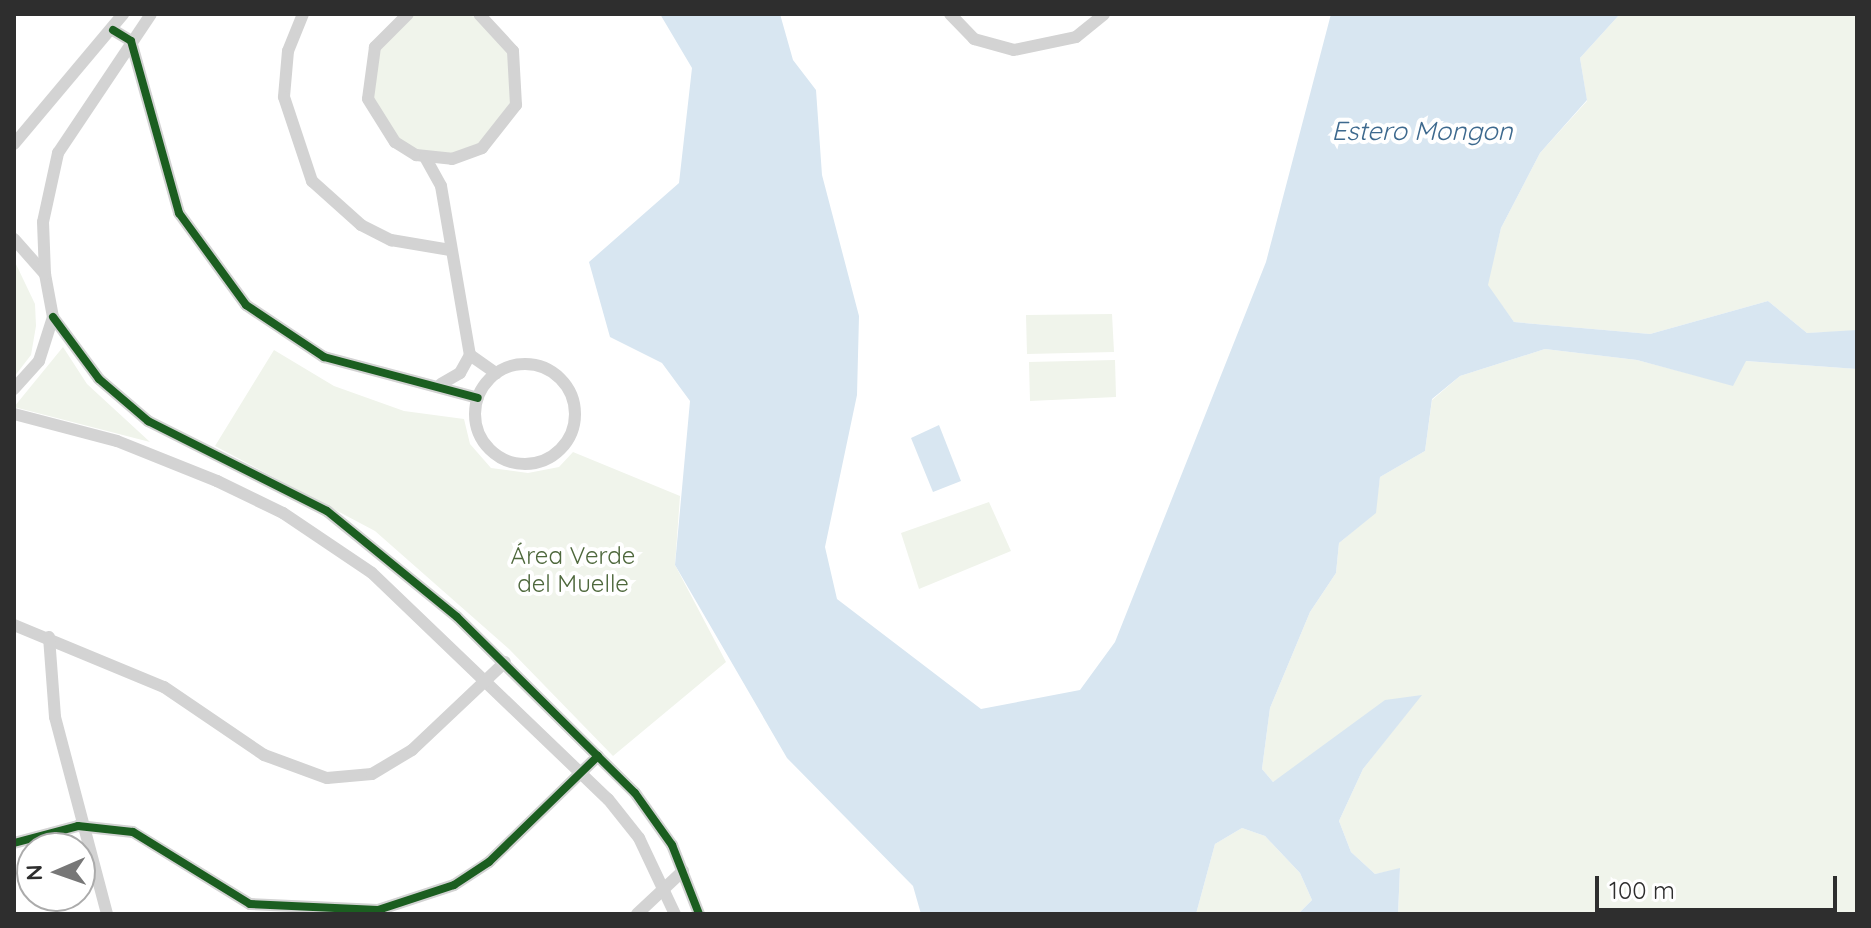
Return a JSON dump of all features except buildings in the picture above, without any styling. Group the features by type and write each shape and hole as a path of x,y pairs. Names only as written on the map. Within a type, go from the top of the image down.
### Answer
{"street":[{"path":"14,144 113,30 123,14"},
{"path":"151,14 58,153 43,222 45,274 53,317 115,395 184,438 327,511 505,662 598,756 660,825 683,871 699,914"},
{"path":"303,14 288,51 284,97 312,181 361,225 391,240 450,250"},
{"path":"408,14 375,47 368,99 395,142 425,157 452,159 482,148 516,105 513,51 480,14"},
{"path":"950,14 974,39 1014,50 1076,37 1104,14"},
{"path":"113,30 131,41 173,199 225,284 271,327 324,357 441,384 478,398"},
{"path":"425,157 441,186 470,355 460,373 441,384"},
{"path":"441,186 452,159"},
{"path":"14,239 45,274"},
{"path":"14,389 39,361 53,317"},
{"path":"470,355 496,373"},
{"path":"527,364 557,375 575,419 561,448 533,463 500,457 478,431 478,398 496,373 527,364"},
{"path":"14,414 174,463 332,544 406,600 489,679 630,825 665,887 675,914"},
{"path":"174,463 184,438"},
{"path":"14,625 164,687 288,768 327,778 372,774 393,763 505,662"},
{"path":"49,637 55,717 78,826 107,914"},
{"path":"14,843 78,826 133,832 251,909 334,913 421,899 489,862 598,756"},
{"path":"637,914 683,871"}],"green space":[{"path":"443,10 471,15 495,31 511,55 516,83 511,111 495,135 471,151 443,156 415,151 391,135 375,111 370,83 375,55 391,31 415,15"},
{"path":"1620,14 1857,14 1856,331 1807,333 1768,301 1650,334 1514,322 1487,285 1501,228 1540,153 1587,101 1580,58"},
{"path":"14,260 35,304 36,326 31,355 14,377"},
{"path":"1112,314 1114,352 1027,354 1026,315"},
{"path":"63,347 87,384 150,442 14,407"},
{"path":"1545,349 1637,360 1732,385 1745,361 1857,369 1857,914 1398,914 1400,869 1375,874 1351,852 1339,821 1363,769 1421,695 1273,782 1262,769 1270,708 1310,612 1336,573 1339,543 1375,513 1380,477 1425,451 1432,400 1460,376"},
{"name":"Área Verde del Muelle","path":"274,350 334,386 404,411 464,419 470,444 491,468 528,473 559,467 573,452 680,496 675,565 726,662 613,756 509,649 375,531 215,446"},
{"path":"1115,360 1116,397 1030,401 1029,362"},
{"path":"989,502 1011,551 919,589 901,533"},
{"path":"1242,828 1265,836 1300,873 1312,900 1298,914 1196,914 1215,844"}],"water":[{"name":"Estero Mongon","path":"660,14 780,14 793,60 816,90 822,175 859,316 857,395 825,547 837,599 981,709 1080,690 1115,642 1266,262 1331,14 1620,14 1580,58 1587,100 1540,153 1501,228 1488,285 1514,322 1650,334 1768,301 1807,333 1857,330 1857,369 1746,361 1733,386 1637,360 1545,349 1460,376 1432,399 1425,451 1380,477 1376,513 1339,543 1336,573 1310,612 1270,708 1262,769 1273,782 1385,700 1422,695 1363,769 1339,821 1351,852 1375,874 1400,868 1398,914 1298,914 1312,900 1300,873 1265,836 1242,828 1215,844 1196,914 921,914 913,886 787,758 675,565 690,401 662,363 610,337 589,262 679,183 692,68"},
{"path":"939,425 961,481 933,492 911,438"}],"cycle path":[{"path":"113,30 131,41 179,213 246,305 324,357 478,398"},
{"path":"53,317 99,379 148,421 327,511 457,617 635,793 672,845 699,914"},
{"path":"14,843 78,826 133,832 250,904 378,910 454,885 489,862 598,756"}]}
